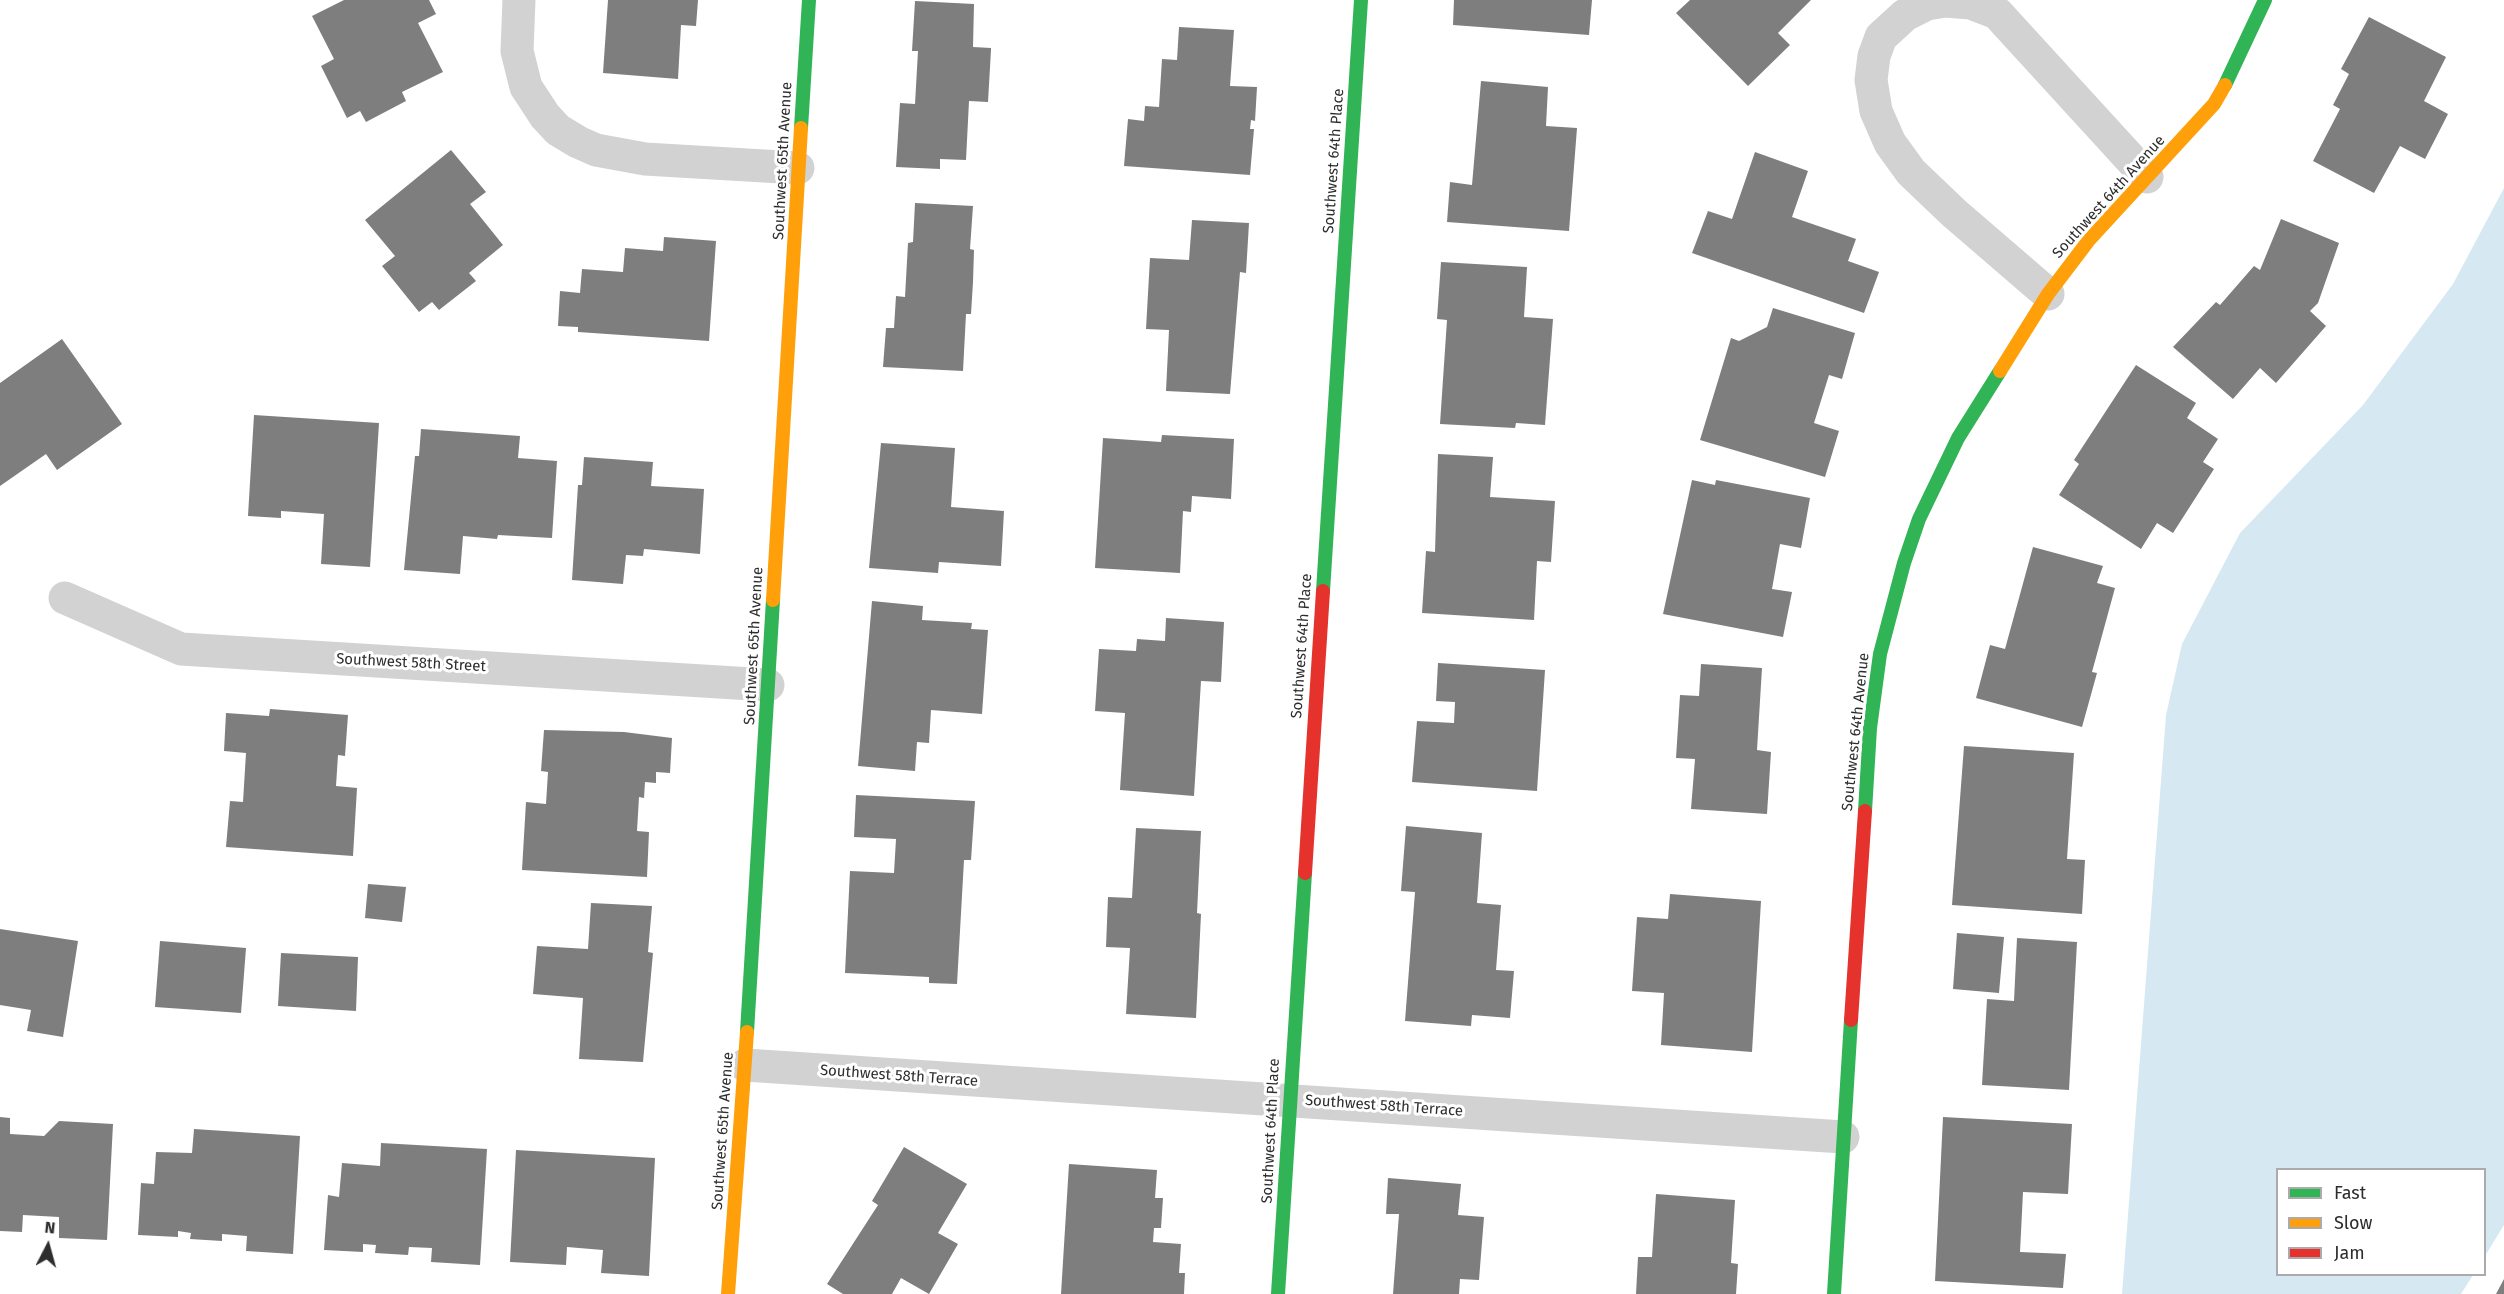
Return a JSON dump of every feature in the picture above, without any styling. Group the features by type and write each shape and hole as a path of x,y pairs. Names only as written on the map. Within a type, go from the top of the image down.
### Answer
{"street":[{"path":"519,0 517,51 526,87 545,116 558,130 596,150 645,159 798,168"},
{"name":"Southwest 65th Avenue","path":"728,1294 745,1065 809,0"},
{"name":"Southwest 64th Place","path":"1278,1294 1361,0"},
{"name":"Southwest 64th Avenue","path":"1834,1294 1870,728 1880,654 1891,607 1919,519 1958,438 2048,294 2089,240 2214,104 2234,69 2265,0"},
{"path":"2048,294 1954,213 1911,172 1890,143 1876,111 1871,80 1874,56 1881,37 1905,15 1926,4 1945,1 1971,3 1997,13 2147,177"},
{"name":"Southwest 58th Street","path":"66,598 182,649 768,685"},
{"name":"Southwest 58th Terrace","path":"745,1065 1843,1137"}],"shaded area":[{"path":"2504,188 2504,1225 2486,1254 2486,1168 2276,1168 2276,1276 2472,1276 2461,1294 2122,1294 2166,715 2182,644 2240,533 2363,405 2453,284"}],"building":[{"path":"344,0 429,0 436,14 418,23 443,72 402,92 406,101 366,122 360,111 347,118 321,66 334,59 312,16"},
{"path":"608,0 698,0 696,26 681,25 678,79 603,73"},
{"path":"1454,0 1592,0 1589,35 1453,25"},
{"path":"1690,0 1811,0 1778,33 1790,45 1748,86 1676,13"},
{"path":"915,1 974,4 973,47 991,48 988,102 969,101 966,160 940,159 940,169 896,167 900,103 915,104 918,51 912,51"},
{"path":"2369,17 2446,57 2424,101 2448,114 2425,159 2400,146 2374,193 2313,161 2340,109 2333,105 2349,74 2341,69"},
{"path":"1179,27 1234,30 1230,86 1257,87 1255,121 1251,120 1250,129 1254,129 1250,175 1124,166 1128,119 1144,121 1145,106 1159,107 1162,59 1177,60"},
{"path":"1481,81 1548,87 1546,126 1577,128 1569,231 1447,222 1450,182 1472,185"},
{"path":"451,150 486,192 470,204 503,245 469,273 476,281 439,310 432,302 419,312 382,266 395,256 365,220"},
{"path":"1755,152 1808,171 1792,217 1856,239 1848,261 1879,272 1864,313 1692,253 1708,211 1732,219"},
{"path":"915,203 973,206 970,249 974,250 973,282 971,314 966,314 963,371 883,367 886,328 894,328 896,296 905,297 908,243 913,242"},
{"path":"2281,219 2339,243 2318,303 2310,311 2326,326 2276,383 2260,368 2233,399 2173,347 2216,302 2220,305 2254,266 2260,270"},
{"path":"1192,220 1249,223 1246,273 1240,272 1230,394 1166,391 1169,330 1146,329 1150,258 1189,260"},
{"path":"664,237 716,241 709,341 578,332 578,327 558,326 560,291 580,293 582,269 623,272 625,248 663,251"},
{"path":"1441,262 1527,267 1524,317 1553,319 1545,425 1516,423 1515,428 1440,424 1447,320 1437,319"},
{"path":"1773,308 1855,333 1842,379 1829,375 1814,423 1839,431 1825,477 1700,440 1731,338 1739,341 1767,327"},
{"path":"62,339 122,424 57,470 46,454 0,486 0,383"},
{"path":"2136,365 2196,403 2187,418 2218,439 2203,462 2214,469 2173,533 2157,523 2141,549 2059,495 2079,464 2074,460"},
{"path":"254,415 379,423 370,567 321,564 324,514 281,511 281,518 248,516"},
{"path":"421,429 520,436 518,458 557,461 552,538 498,535 497,539 463,536 460,574 404,570 415,456 419,456"},
{"path":"1162,435 1234,439 1231,499 1192,496 1191,512 1183,511 1180,573 1095,568 1103,438 1161,442"},
{"path":"881,443 955,448 951,507 1004,511 1001,566 939,562 938,573 869,568"},
{"path":"1438,454 1493,457 1490,497 1555,501 1551,562 1537,561 1534,620 1422,613 1426,551 1435,552"},
{"path":"584,457 653,462 651,486 704,489 700,554 644,549 643,556 626,555 623,584 572,580 578,485 582,485"},
{"path":"1692,480 1715,485 1716,480 1810,498 1801,548 1780,544 1772,589 1792,592 1783,637 1663,614"},
{"path":"2033,547 2103,566 2097,583 2115,588 2092,672 2097,673 2082,727 1976,698 1990,645 2005,649"},
{"path":"872,601 923,606 922,620 972,623 971,629 988,630 982,714 931,710 929,743 917,742 915,771 858,766"},
{"path":"1166,618 1224,622 1221,682 1201,681 1194,796 1120,790 1125,713 1095,711 1099,649 1136,651 1137,639 1165,641"},
{"path":"1438,663 1545,670 1537,791 1412,782 1417,721 1454,723 1455,702 1436,701"},
{"path":"1701,664 1762,668 1757,750 1771,752 1767,814 1691,809 1695,759 1676,758 1680,695 1699,696"},
{"path":"270,709 348,715 345,756 338,755 336,786 357,788 353,856 226,847 230,801 243,802 246,753 224,751 226,713 269,716"},
{"path":"544,730 624,732 672,738 670,773 656,772 656,783 645,782 644,798 639,797 637,831 649,832 647,877 522,870 526,802 546,804 548,772 541,771"},
{"path":"1964,746 2074,753 2067,859 2085,860 2082,914 1952,905"},
{"path":"856,795 975,801 971,860 964,860 957,984 929,983 929,977 845,973 850,871 894,873 896,839 854,837"},
{"path":"1406,826 1482,833 1477,903 1501,905 1496,970 1514,971 1510,1018 1472,1015 1471,1026 1405,1021 1415,892 1401,891"},
{"path":"1136,828 1201,831 1197,913 1201,914 1196,1018 1126,1014 1130,948 1106,947 1108,897 1132,898"},
{"path":"368,884 406,887 402,922 365,918"},
{"path":"1670,894 1761,901 1752,1052 1661,1045 1664,993 1632,991 1637,917 1668,919"},
{"path":"591,903 652,906 648,952 653,953 643,1062 579,1059 583,998 533,994 537,946 588,949"},
{"path":"0,929 78,941 63,1037 27,1031 31,1010 0,1005"},
{"path":"1957,933 2004,937 1999,993 1953,989"},
{"path":"2017,938 2077,942 2069,1090 1982,1085 1987,999 2014,1001"},
{"path":"160,941 246,948 241,1013 155,1007"},
{"path":"281,953 358,957 356,1011 278,1006"},
{"path":"0,1117 10,1118 10,1134 44,1136 59,1121 113,1124 107,1240 59,1238 59,1217 23,1215 22,1232 0,1231"},
{"path":"1943,1117 2072,1124 2068,1194 2023,1192 2020,1252 2066,1254 2063,1288 1935,1281"},
{"path":"194,1129 300,1136 293,1254 246,1251 247,1236 222,1234 222,1241 190,1239 191,1233 178,1231 178,1237 138,1235 141,1183 154,1184 156,1152 192,1153"},
{"path":"381,1143 487,1149 480,1265 431,1262 432,1248 409,1247 408,1255 375,1253 376,1245 363,1244 363,1252 324,1250 328,1195 339,1197 342,1163 380,1166"},
{"path":"904,1147 967,1184 938,1233 958,1244 929,1294 901,1278 892,1294 843,1294 827,1284 878,1205 872,1201"},
{"path":"516,1150 655,1158 649,1276 601,1273 603,1250 567,1247 566,1265 510,1262"},
{"path":"1069,1164 1157,1170 1155,1198 1163,1198 1161,1228 1154,1228 1153,1242 1181,1244 1179,1273 1185,1273 1184,1294 1061,1294"},
{"path":"1388,1178 1461,1184 1458,1215 1484,1217 1479,1280 1460,1279 1459,1294 1393,1294 1399,1214 1386,1214"},
{"path":"1656,1194 1735,1200 1731,1263 1738,1264 1736,1294 1636,1294 1638,1257 1652,1257"},
{"path":"2504,1279 2504,1294 2496,1294"}],"traffic: fast":[{"path":"801,128 809,0"},
{"path":"1323,591 1361,0"},
{"path":"2225,85 2265,0"},
{"path":"1865,811 1870,728 1880,654 1904,563 1919,519 1958,438 2000,371"},
{"path":"747,1032 773,600"},
{"path":"1278,1294 1305,873"},
{"path":"1834,1294 1851,1020"}],"traffic: slow":[{"path":"2000,371 2048,294 2089,240 2214,104 2225,85"},
{"path":"773,600 801,128"},
{"path":"728,1294 747,1032"}],"traffic: jam":[{"path":"1305,873 1323,591"},
{"path":"1851,1020 1865,811"}]}
